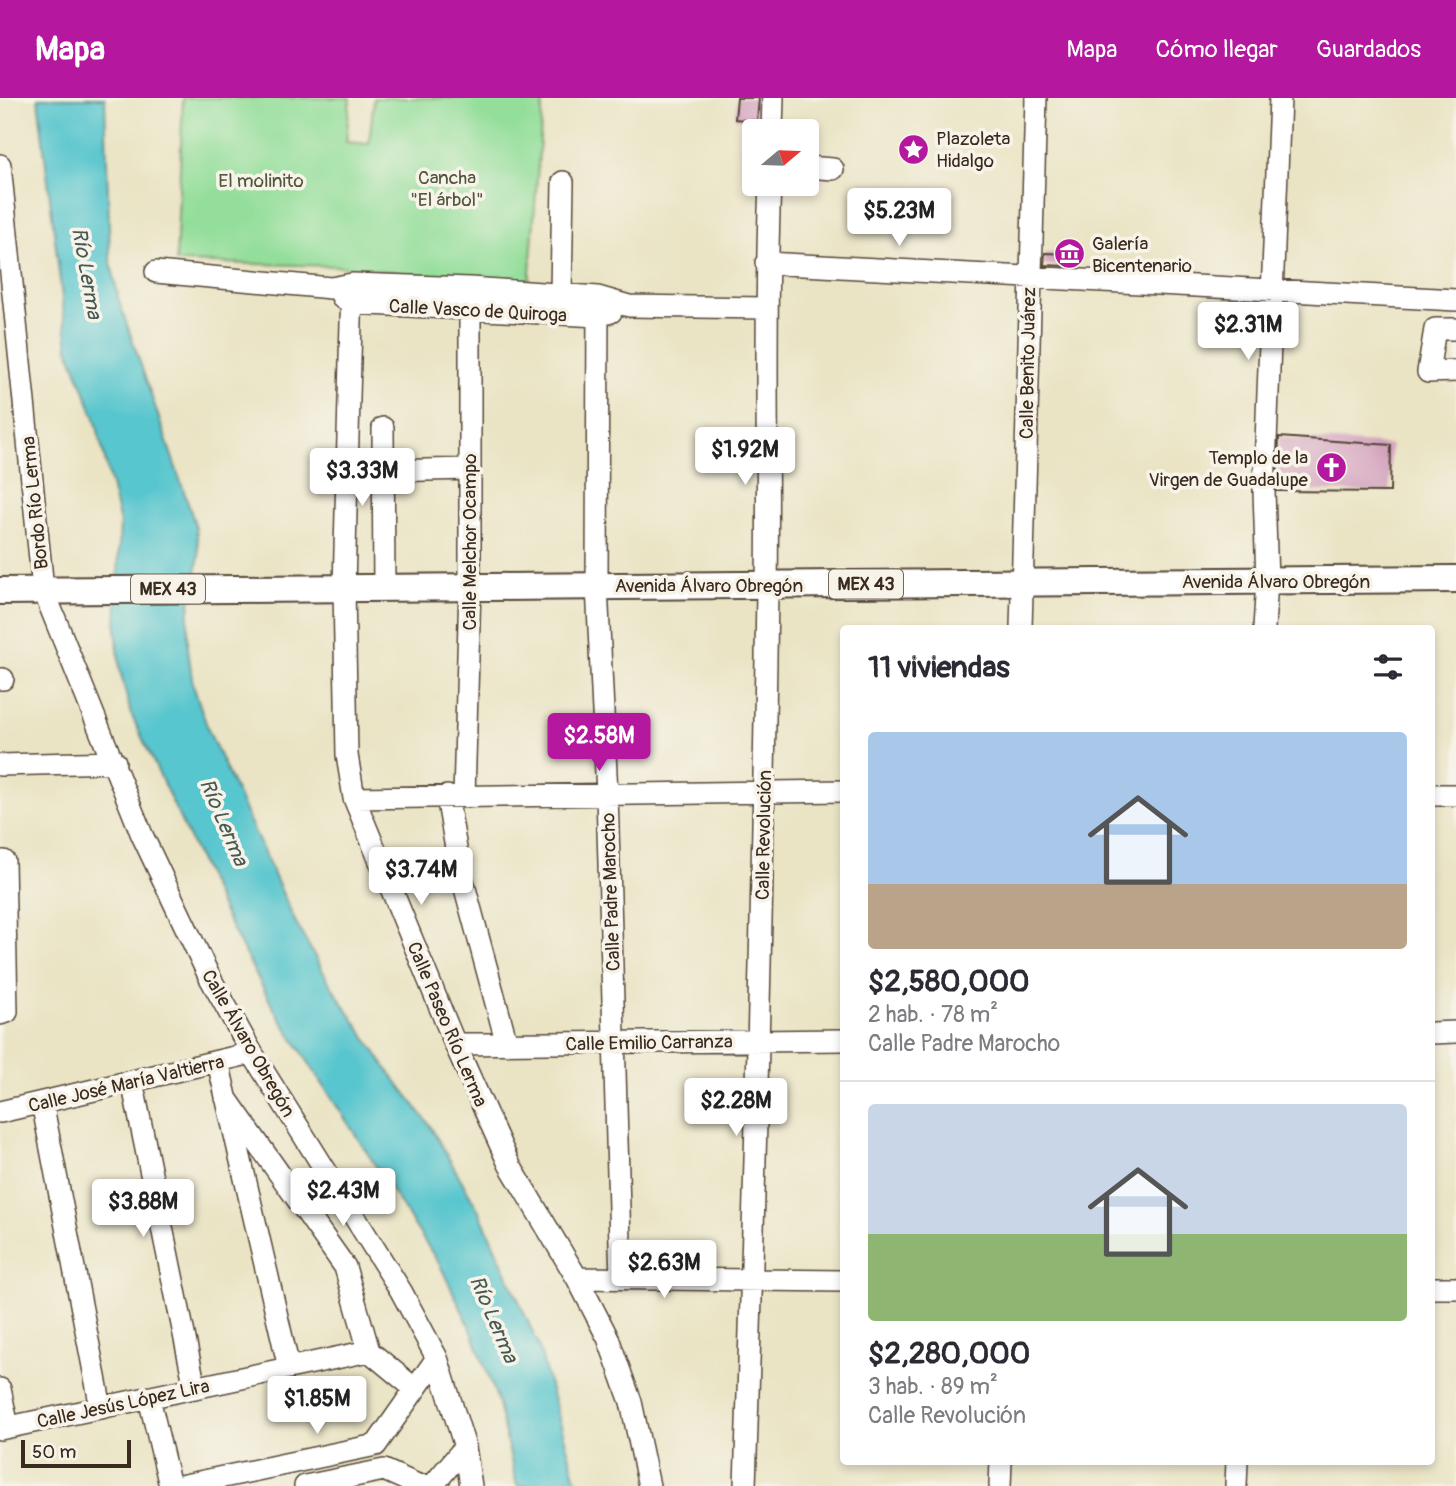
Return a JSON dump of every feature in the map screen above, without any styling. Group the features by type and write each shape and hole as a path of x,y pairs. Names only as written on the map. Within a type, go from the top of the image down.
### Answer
{"main road":[{"name":"Avenida Álvaro Obregón","path":"1,590 1456,579"}],"street":[{"path":"772,119 773,98"},
{"name":"Calle Benito Juárez","path":"1021,625 1036,98"},
{"path":"1264,625 1267,581 1264,491 1280,98"},
{"name":"Bordo Río Lerma","path":"0,165 51,589"},
{"path":"819,168 833,169"},
{"path":"561,294 563,183"},
{"name":"Calle Revolución","path":"745,1486 760,1041 767,585 765,308 769,196"},
{"path":"766,263 1456,300"},
{"name":"Calle Vasco de Quiroga","path":"156,272 344,292 470,309 598,306 765,308"},
{"name":"Calle Vasco de Quiroga","path":"344,292 470,288 561,294 598,306"},
{"name":"Calle Melchor Ocampo","path":"470,288 470,587 455,796 459,866 507,1044"},
{"name":"Calle Paseo Río Lerma","path":"344,292 347,755 354,798 455,1044 509,1164 577,1278 608,1338 631,1402 649,1486"},
{"name":"Calle Padre Marocho","path":"598,306 597,586 607,794 621,1278"},
{"path":"1456,328 1435,329 1429,372 1456,371"},
{"path":"383,428 384,588"},
{"path":"383,471 470,469"},
{"name":"Calle Álvaro Obregón","path":"51,589 115,762 174,906 252,1053 401,1291 436,1358 465,1447 471,1486"},
{"path":"0,765 115,762"},
{"path":"354,798 840,791"},
{"path":"1435,794 1456,795"},
{"path":"2,861 4,1013"},
{"path":"1435,1032 1456,1032"},
{"name":"Calle Emilio Carranza","path":"455,1044 840,1040"},
{"name":"Calle José María Valtierra","path":"0,1111 252,1053"},
{"path":"218,1062 289,1368"},
{"path":"132,1082 195,1388"},
{"path":"226,1098 345,1267 369,1351 415,1389"},
{"path":"42,1102 101,1408"},
{"path":"577,1278 840,1281"},
{"path":"1435,1288 1456,1289"},
{"name":"Calle Jesús López Lira","path":"4,1428 369,1351"},
{"path":"180,1486 376,1445 436,1358"},
{"path":"0,1388 4,1428"},
{"path":"149,1398 170,1486"},
{"path":"376,1445 384,1470"},
{"path":"305,1486 384,1470 420,1486 434,1484 465,1447"},
{"path":"1000,1486 1001,1465"},
{"path":"1236,1486 1237,1465"}],"green space":[{"path":"183,98 350,98 346,142 369,144 374,98 543,98 529,286 337,266 176,262"}],"water":[{"name":"Río Lerma","path":"38,98 105,98 110,258 119,301 196,527 199,555 188,616 188,649 193,685 209,732 295,921 330,984 384,1065 429,1124 479,1211 538,1344 578,1486 517,1486 496,1396 470,1327 440,1265 274,1009 225,915 131,714 120,670 116,628 120,523 95,418 68,348"}],"building":[{"path":"737,98 759,98 757,119 735,119"},
{"path":"1045,253 1069,254 1068,266 1044,265"},
{"name":"Templo de la Virgen de Guadalupe","path":"1279,437 1391,445 1390,492 1277,491"}],"place":[{"name":"Plazoleta Hidalgo","path":"913,149"},
{"name":"Galería Bicentenario","path":"1069,254"},
{"name":"Templo de la Virgen de Guadalupe","path":"1331,468"}],"park label":[{"name":"El molinito","path":"261,180"},
{"name":"Cancha \"El árbol\"","path":"447,188"}]}
